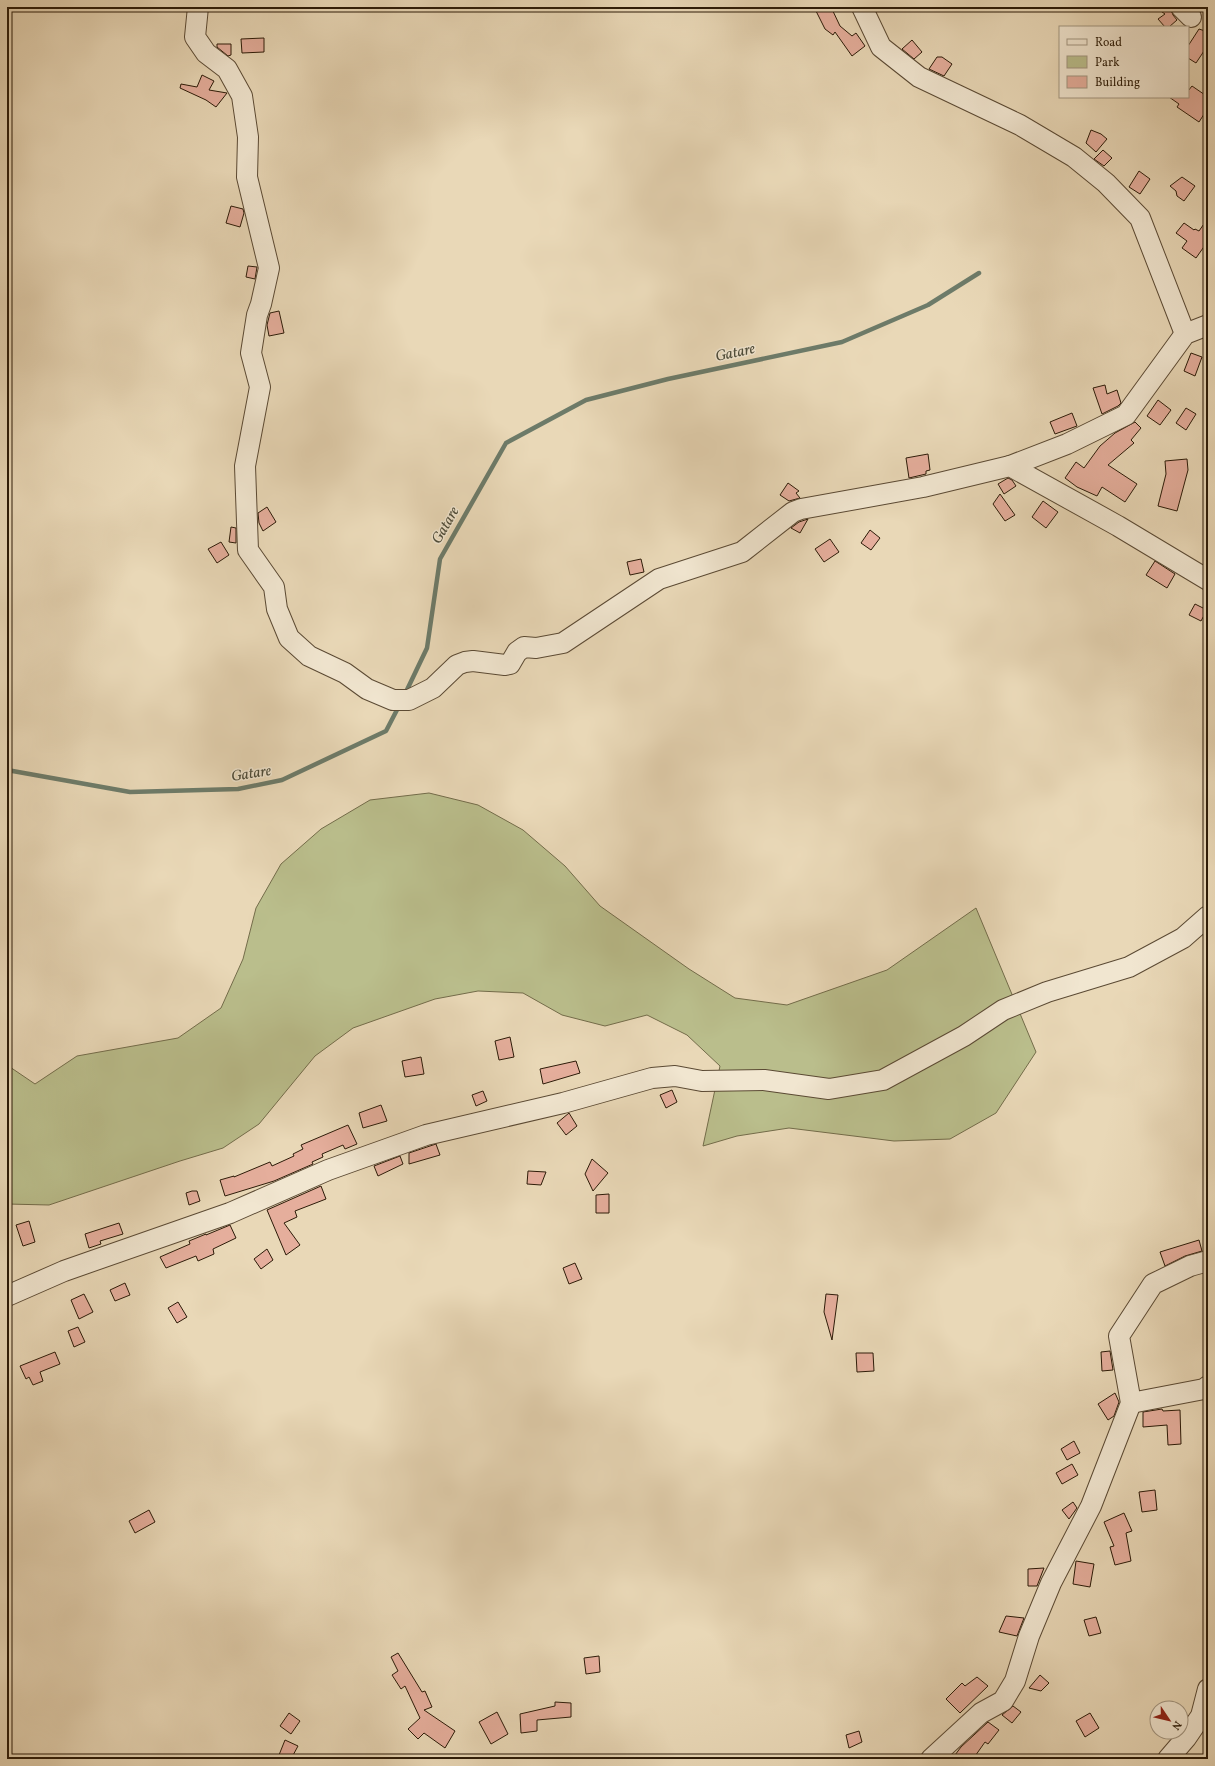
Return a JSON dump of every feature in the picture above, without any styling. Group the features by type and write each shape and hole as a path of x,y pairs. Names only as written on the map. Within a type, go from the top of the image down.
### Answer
{"street":[{"path":"198,7 195,37 206,53 227,69 242,96 248,137 247,177 269,268 261,304 256,315 251,352 260,387 245,466 248,550 274,587 277,609 289,638 309,656 345,673 367,689 393,700 409,700 433,688 457,665 465,662 473,661 505,665 510,664 517,652 524,647 536,648 563,643 659,579 742,552 793,512 801,509 923,487 1010,466 1068,444 1126,415 1185,334 1208,326"},
{"path":"862,7 881,47 919,77 1020,125 1074,157 1106,183 1140,218 1185,334"},
{"path":"1010,466 1118,526 1192,569 1208,580"},
{"path":"7,1296 64,1271 230,1213 328,1170 426,1135 563,1103 652,1078 675,1076 702,1081 764,1080 829,1088 883,1080 964,1036 1003,1010 1047,992 1129,967 1183,938 1208,916"},
{"path":"931,1759 980,1713 1003,1701 1015,1681 1029,1636 1051,1583 1091,1506 1131,1403 1119,1336 1153,1284 1190,1266 1208,1261"},
{"path":"1131,1403 1204,1389 1208,1386"},
{"path":"1168,1759 1186,1738 1201,1716 1208,1689"}],"green space":[{"path":"429,793 478,805 523,830 565,866 600,906 689,969 735,998 787,1005 887,970 976,908 1036,1052 996,1113 950,1139 894,1141 789,1128 737,1136 703,1146 720,1066 687,1035 647,1015 605,1026 562,1015 523,993 478,991 435,999 353,1028 315,1056 259,1124 223,1148 49,1205 7,1204 7,1065 35,1084 77,1056 178,1038 221,1008 243,959 256,908 281,864 321,829 370,800"}],"building":[{"path":"814,7 831,7 840,26 852,36 856,33 865,46 852,56 835,32 833,35 825,29"},
{"path":"1155,7 1170,7 1177,20 1170,26 1164,26 1158,19 1165,14"},
{"path":"1199,29 1208,32 1208,45 1196,63 1189,59 1189,44"},
{"path":"264,38 264,52 242,53 241,39"},
{"path":"912,40 922,52 914,59 902,49"},
{"path":"217,44 231,44 231,55 228,56 217,47"},
{"path":"937,57 942,57 952,64 944,76 929,69"},
{"path":"202,75 214,81 209,90 227,93 216,107 206,100 180,88 181,84 197,87"},
{"path":"1192,86 1208,97 1208,108 1199,122 1177,107 1179,104 1170,98 1189,98 1189,90"},
{"path":"1091,130 1101,134 1107,139 1096,152 1086,143"},
{"path":"1103,150 1112,158 1104,166 1094,159"},
{"path":"1139,171 1150,179 1140,194 1129,187"},
{"path":"1182,177 1195,186 1184,201 1177,196 1176,191 1170,186"},
{"path":"231,206 243,209 244,213 240,227 226,223"},
{"path":"1208,218 1208,241 1196,258 1182,248 1187,241 1176,233 1184,223 1194,230 1199,231"},
{"path":"248,266 257,267 255,279 246,277"},
{"path":"279,311 284,333 269,336 267,325 270,313"},
{"path":"1191,353 1202,357 1195,376 1184,371"},
{"path":"1105,385 1107,394 1117,390 1121,403 1102,414 1093,388"},
{"path":"1158,400 1171,410 1160,425 1147,416"},
{"path":"1186,408 1196,414 1186,430 1176,423"},
{"path":"1072,413 1077,426 1055,434 1050,422"},
{"path":"1135,422 1141,428 1131,440 1134,443 1108,465 1137,484 1125,502 1102,487 1097,496 1077,487 1065,478 1076,462 1084,468 1100,446 1115,433"},
{"path":"928,454 930,470 926,471 926,474 909,478 906,458"},
{"path":"1187,459 1188,470 1177,511 1158,506 1166,474 1165,461"},
{"path":"1008,478 1012,480 1016,486 1004,494 998,484"},
{"path":"788,483 799,491 796,493 800,498 789,501 780,495"},
{"path":"1000,494 1015,515 1005,521 993,504"},
{"path":"1043,501 1058,512 1046,528 1032,517"},
{"path":"267,507 276,522 263,531 259,523 258,513"},
{"path":"808,519 800,533 791,528 799,522"},
{"path":"231,527 236,528 236,543 229,542"},
{"path":"870,530 880,538 871,550 861,543"},
{"path":"830,539 839,552 824,562 815,549"},
{"path":"221,542 229,555 217,563 208,549"},
{"path":"641,559 644,572 630,575 627,562"},
{"path":"1155,561 1175,574 1167,588 1146,575"},
{"path":"1195,604 1207,610 1201,621 1189,615"},
{"path":"510,1037 514,1057 499,1060 495,1041"},
{"path":"421,1057 424,1074 405,1077 402,1061"},
{"path":"576,1061 580,1073 543,1084 540,1069"},
{"path":"672,1090 677,1102 666,1108 660,1095"},
{"path":"483,1091 487,1101 476,1106 472,1095"},
{"path":"381,1105 387,1121 363,1128 359,1113"},
{"path":"569,1113 577,1126 566,1135 557,1123"},
{"path":"348,1125 357,1144 345,1149 343,1145 322,1154 323,1157 312,1162 313,1164 274,1181 225,1196 220,1180 234,1177 270,1162 272,1166 294,1156 293,1154 303,1149 301,1145"},
{"path":"436,1144 440,1155 409,1164 409,1153"},
{"path":"400,1156 403,1164 378,1176 374,1166"},
{"path":"592,1159 608,1173 593,1191 585,1174"},
{"path":"528,1171 546,1172 541,1185 527,1184"},
{"path":"321,1186 326,1199 295,1211 297,1217 284,1223 300,1245 286,1255 267,1210"},
{"path":"197,1191 200,1201 189,1205 186,1193"},
{"path":"609,1194 609,1213 596,1213 596,1195"},
{"path":"29,1221 35,1242 23,1246 16,1225"},
{"path":"119,1223 123,1234 100,1241 101,1244 89,1248 85,1234"},
{"path":"230,1225 236,1238 213,1249 214,1254 198,1261 196,1256 166,1268 160,1257 190,1244 189,1241"},
{"path":"1199,1240 1202,1251 1185,1256 1165,1266 1160,1252"},
{"path":"267,1249 273,1260 261,1269 254,1259"},
{"path":"575,1263 582,1279 569,1284 563,1268"},
{"path":"125,1283 130,1295 115,1301 110,1290"},
{"path":"84,1294 93,1312 79,1319 71,1300"},
{"path":"826,1294 838,1295 832,1340 824,1312"},
{"path":"178,1302 187,1317 177,1323 168,1308"},
{"path":"78,1327 85,1342 74,1347 68,1331"},
{"path":"1110,1351 1113,1370 1102,1371 1101,1352"},
{"path":"55,1352 60,1364 40,1372 43,1381 33,1385 29,1377 26,1379 20,1366"},
{"path":"856,1353 873,1353 874,1371 857,1372"},
{"path":"1115,1393 1119,1402 1114,1416 1108,1420 1098,1404"},
{"path":"1162,1409 1163,1411 1180,1410 1181,1444 1168,1445 1167,1425 1143,1427 1143,1412"},
{"path":"1074,1441 1080,1453 1067,1460 1061,1449"},
{"path":"1072,1464 1078,1475 1062,1484 1056,1473"},
{"path":"1155,1490 1157,1510 1142,1512 1139,1492"},
{"path":"1073,1502 1077,1508 1069,1519 1062,1510"},
{"path":"149,1510 155,1522 135,1533 129,1521"},
{"path":"1124,1513 1132,1531 1126,1533 1131,1561 1115,1565 1110,1547 1114,1546 1104,1522"},
{"path":"1076,1561 1094,1564 1090,1587 1073,1584"},
{"path":"1044,1568 1037,1586 1028,1586 1028,1569"},
{"path":"1006,1616 1024,1618 1017,1636 999,1632"},
{"path":"1096,1617 1101,1633 1089,1636 1084,1620"},
{"path":"398,1653 422,1692 425,1691 432,1707 424,1710 455,1731 445,1748 424,1733 418,1739 408,1729 420,1718 405,1686 401,1689 392,1675 398,1671 391,1657"},
{"path":"599,1656 600,1672 586,1674 584,1658"},
{"path":"1040,1675 1049,1683 1041,1691 1029,1688"},
{"path":"977,1677 988,1686 960,1713 946,1699 962,1683 965,1686"},
{"path":"555,1702 571,1703 571,1717 537,1720 537,1731 521,1733 520,1714 555,1706"},
{"path":"1013,1706 1021,1712 1012,1723 1002,1715"},
{"path":"497,1712 508,1734 491,1744 479,1722"},
{"path":"289,1713 300,1721 291,1734 280,1726"},
{"path":"1090,1713 1099,1728 1085,1737 1076,1721"},
{"path":"988,1722 999,1730 988,1744 985,1742 973,1759 952,1759 961,1747"},
{"path":"859,1731 862,1742 849,1748 846,1735"},
{"path":"285,1740 298,1746 291,1759 279,1755"}],"waterway":[{"name":"Gatare","path":"405,694 427,648 440,559 506,443 586,400 668,379 842,342 928,305 979,273"},
{"name":"Gatare","path":"7,770 130,792 238,789 282,780 386,731 399,706"}]}
